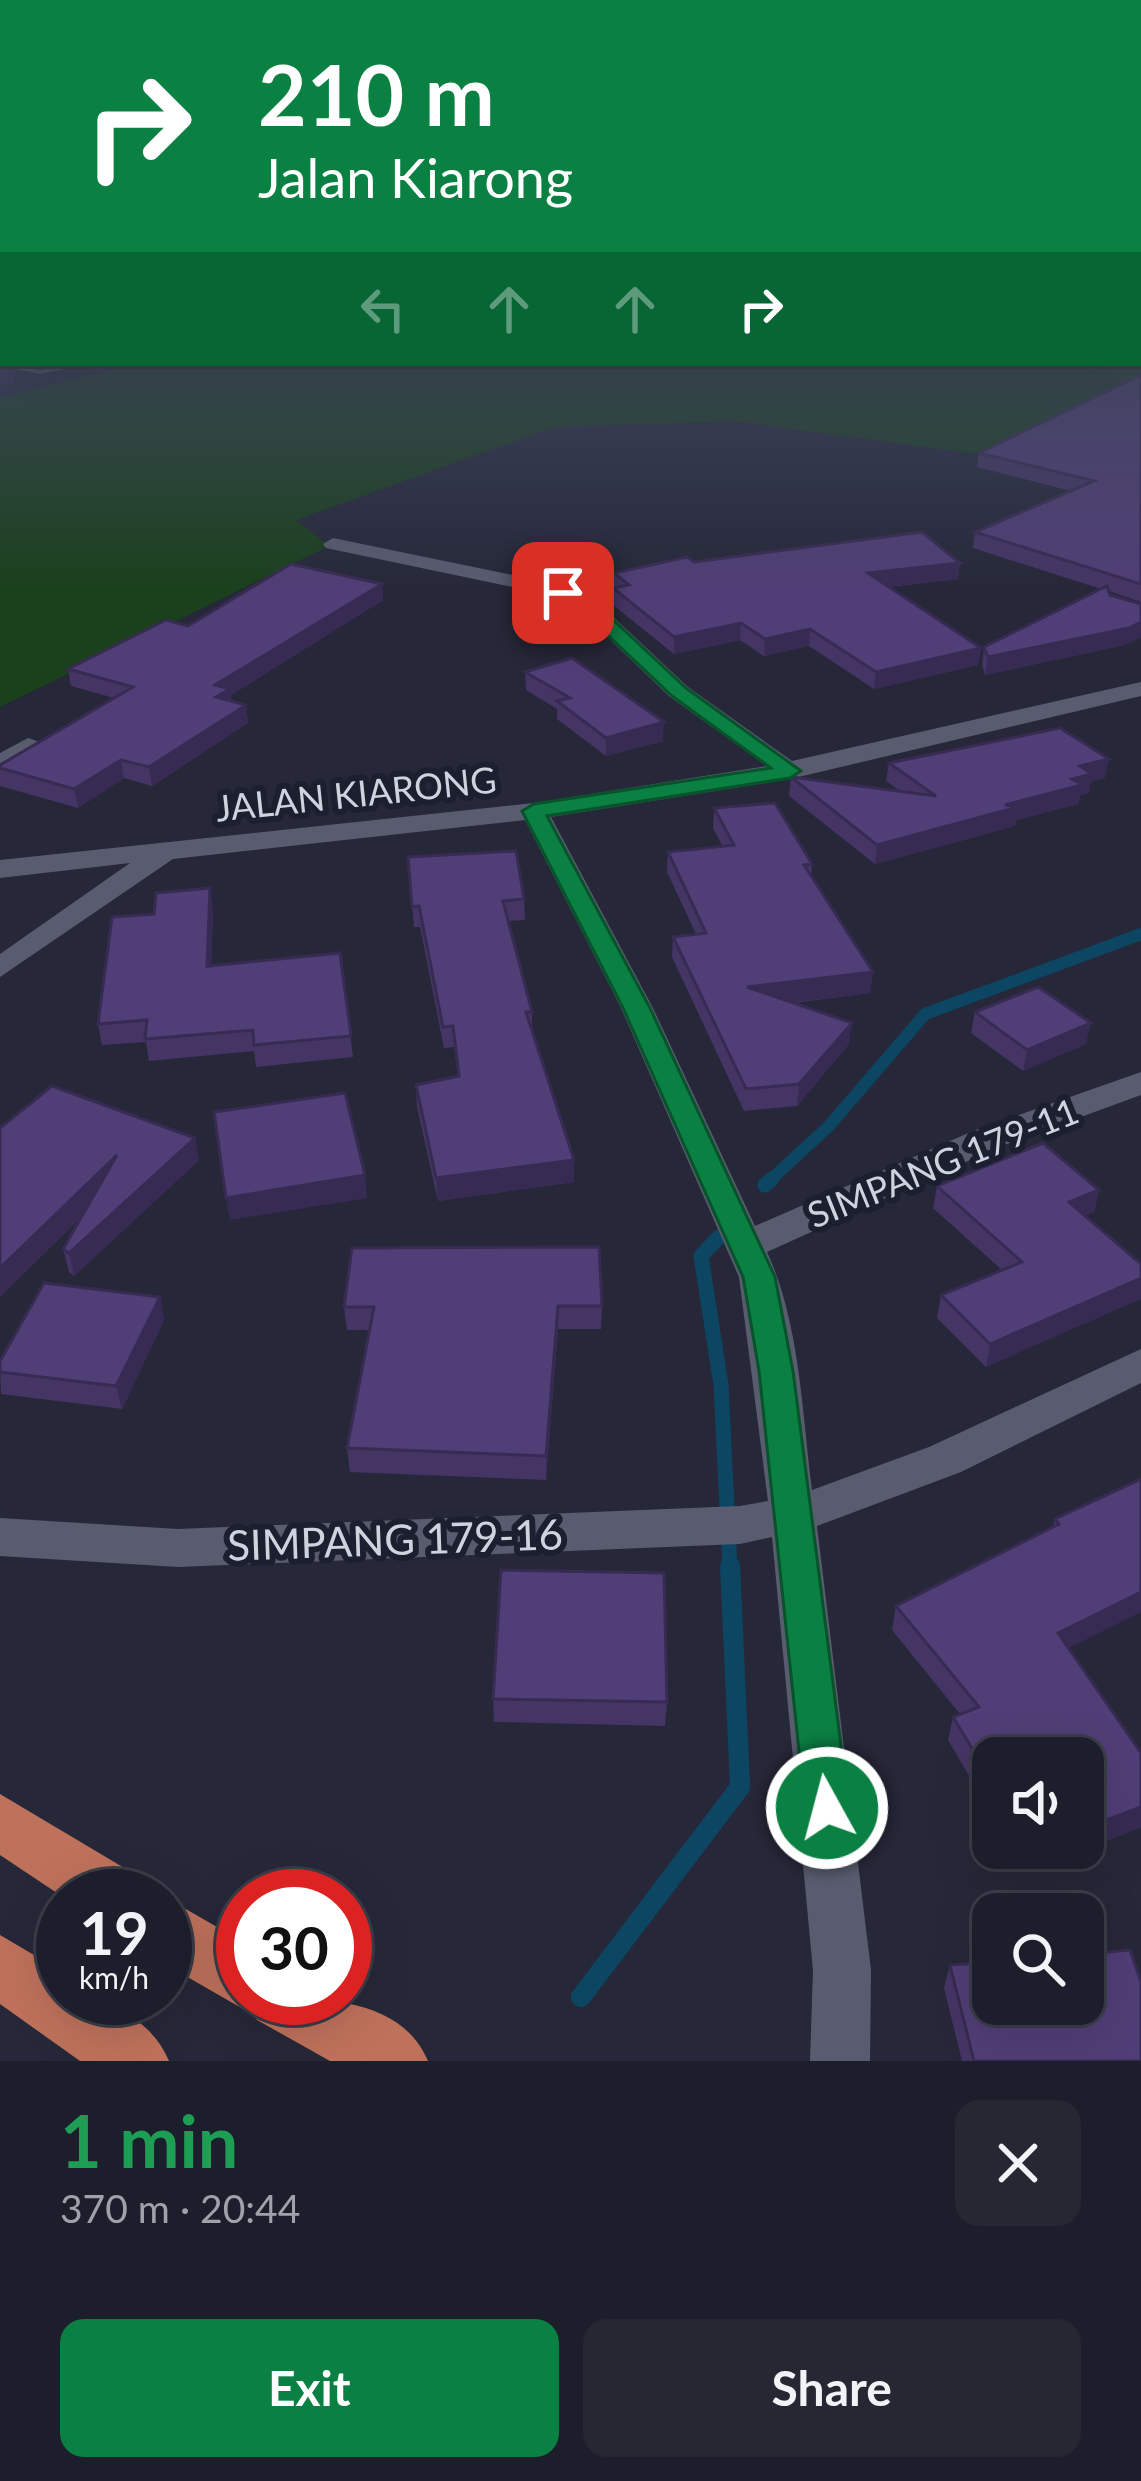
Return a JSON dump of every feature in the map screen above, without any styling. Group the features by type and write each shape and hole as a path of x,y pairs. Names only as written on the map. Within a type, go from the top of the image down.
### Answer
{"highway":[{"path":"0,1822 73,1869"},
{"path":"0,1966 136,2061"},
{"path":"329,2025 395,2061"}],"street":[{"path":"333,544 537,586 585,603 679,692 790,771"},
{"name":"JALAN KIARONG","path":"0,869 534,811 790,771 1141,689"},
{"path":"0,764 28,746"},
{"path":"534,811 637,1008 759,1277 776,1371 827,1808 842,1970 840,2061"},
{"path":"0,968 166,852"},
{"name":"SIMPANG 179-11","path":"746,1246 986,1139 1141,1083"},
{"name":"SIMPANG 179-16","path":"0,1537 92,1546 250,1546 740,1525 790,1517 919,1468 1141,1364"}],"green space":[{"path":"0,399 1096,399 986,455 734,421 554,427 296,520 329,546 0,707"}],"building":[{"path":"1091,399 1141,399 1141,584 975,532 1094,481 979,453"},
{"path":"922,532 960,563 868,573 981,648 876,672 810,629 765,639 741,623 674,637 613,588 629,585 614,573 687,557 694,562"},
{"path":"291,564 382,584 215,685 230,689 216,697 246,705 149,767 121,760 74,789 0,768 133,687 68,669 166,620 188,626"},
{"path":"1107,586 1110,595 1141,604 1141,622 988,657 984,647"},
{"path":"572,658 664,722 606,738 557,701 570,698 525,672"},
{"path":"1060,728 1109,759 1080,766 1092,774 1072,779 1082,785 877,845 791,777 936,796 889,763"},
{"path":"775,803 812,864 804,865 873,972 747,987 852,1023 799,1084 746,1089 673,937 706,933 668,852 734,845 714,808"},
{"path":"516,851 524,899 503,901 532,1012 526,1012 574,1160 436,1178 416,1085 459,1076 453,1026 443,1027 419,906 412,907 408,857"},
{"path":"210,888 207,966 340,953 351,1036 254,1045 253,1030 145,1039 147,1020 98,1024 112,917 154,914 156,893"},
{"path":"1038,987 1091,1023 1027,1050 975,1012"},
{"path":"52,1086 195,1138 69,1253 63,1249 117,1155 0,1268 0,1128"},
{"path":"345,1093 365,1175 226,1198 214,1112"},
{"path":"1043,1143 1099,1190 1069,1202 1141,1264 1141,1278 990,1344 941,1295 1022,1262 937,1186"},
{"path":"599,1247 602,1306 558,1306 546,1456 347,1448 374,1307 344,1307 352,1248"},
{"path":"44,1283 160,1297 116,1386 0,1372 0,1361"},
{"path":"1141,1479 1141,1592 1058,1633 1141,1753 1141,1807 1104,1821 1104,1737 972,1737 972,1748 953,1717 979,1707 896,1606 1059,1524 1055,1519"},
{"path":"501,1570 664,1573 667,1702 493,1699"},
{"path":"1130,1950 1141,1982 1141,2061 974,2061 950,1965 972,1963 972,2025 1104,2025 1104,1952"}],"waterway":[{"path":"768,1182 828,1127 925,1014 1141,934"},
{"path":"765,1185 772,1179"},
{"path":"719,1237 701,1256 721,1385 730,1569"},
{"path":"581,1997 740,1787 730,1566"}],"route":[{"path":"563,593 585,603 679,692 790,771 534,811 637,1008 759,1277 776,1371 827,1808"}]}
